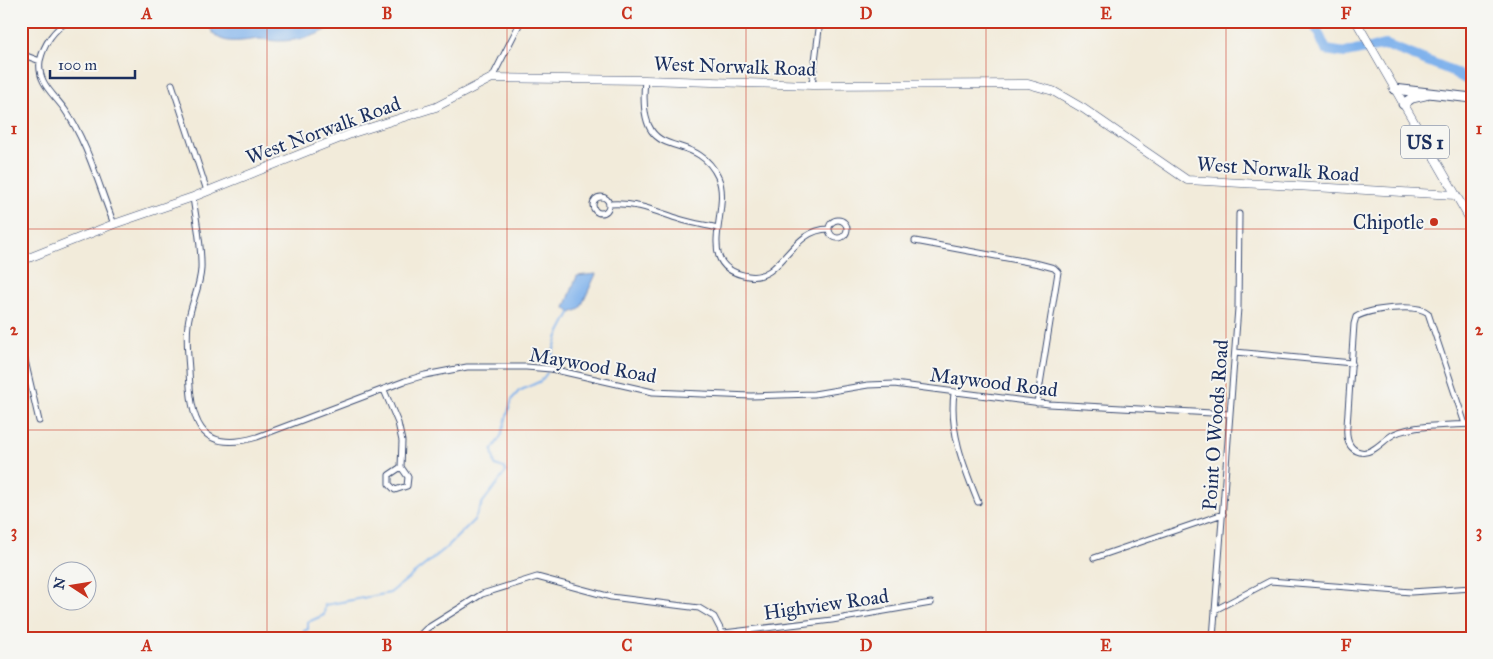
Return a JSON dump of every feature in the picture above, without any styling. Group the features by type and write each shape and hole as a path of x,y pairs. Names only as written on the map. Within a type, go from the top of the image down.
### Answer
{"highway":[{"path":"1394,89 1472,98"},
{"path":"1403,104 1420,96 1442,94"}],"main road":[{"name":"US 1","path":"1356,21 1472,223"},
{"name":"West Norwalk Road","path":"21,261 114,224 193,197 353,133 436,107 492,78 645,80 812,86 928,82 1028,84 1044,88 1084,109 1187,180 1249,185 1455,195"}],"street":[{"path":"69,21 60,27 50,39 40,61 41,75 44,85 72,121 114,224"},
{"path":"492,78 521,21"},
{"path":"812,86 820,21"},
{"path":"21,54 40,61"},
{"path":"645,80 645,118 650,131 659,139 701,156 713,167 716,173 722,196 717,248 721,263 737,274 751,277 763,275 778,266 805,235 817,229 829,229"},
{"path":"172,84 207,191"},
{"name":"Maywood Road","path":"193,197 202,253 201,272 188,324 190,404 197,423 210,437 232,443 244,441 425,374 467,367 502,366 551,369 653,392 788,396 882,384 1037,403 1230,414"},
{"path":"610,204 644,206 680,219 718,228"},
{"name":"Point O Woods Road","path":"1213,638 1235,352 1240,263 1239,214"},
{"path":"915,241 1031,262 1054,268 1058,272 1060,275 1037,403"},
{"path":"1464,424 1430,316 1425,310 1418,308 1374,310 1359,315 1354,324 1346,433 1348,443 1355,450 1369,451 1393,435 1406,431 1472,424"},
{"path":"21,343 39,421"},
{"path":"1235,352 1352,363"},
{"path":"384,390 398,424 402,441 401,467 407,474 409,482 405,488 396,490 389,484 389,475 401,467"},
{"path":"954,393 956,439 978,502"},
{"path":"1094,558 1223,514"},
{"path":"417,638 426,629 482,594 538,577 606,596 658,605 688,605 699,608 714,617 725,635"},
{"path":"1215,610 1270,581 1411,592 1472,588"},
{"name":"Highview Road","path":"725,635 931,604"}],"water":[{"path":"208,21 338,21 318,34 302,39 286,41 259,39 228,41 221,39 211,30"},
{"path":"596,274 580,309 571,313 565,308 577,276"}],"waterway":[{"path":"1313,21 1326,50 1345,53 1386,45 1448,69 1472,83"},
{"path":"549,365 558,336 570,313"},
{"path":"301,638 304,631 308,629 308,622 324,615 325,605 390,593 446,548 474,520 483,502 506,472 504,468 495,465 492,450 501,436 512,399 519,391 541,381 547,373"},
{"path":"1468,611 1472,610"}],"place":[{"name":"Chipotle","path":"1434,222"}]}
